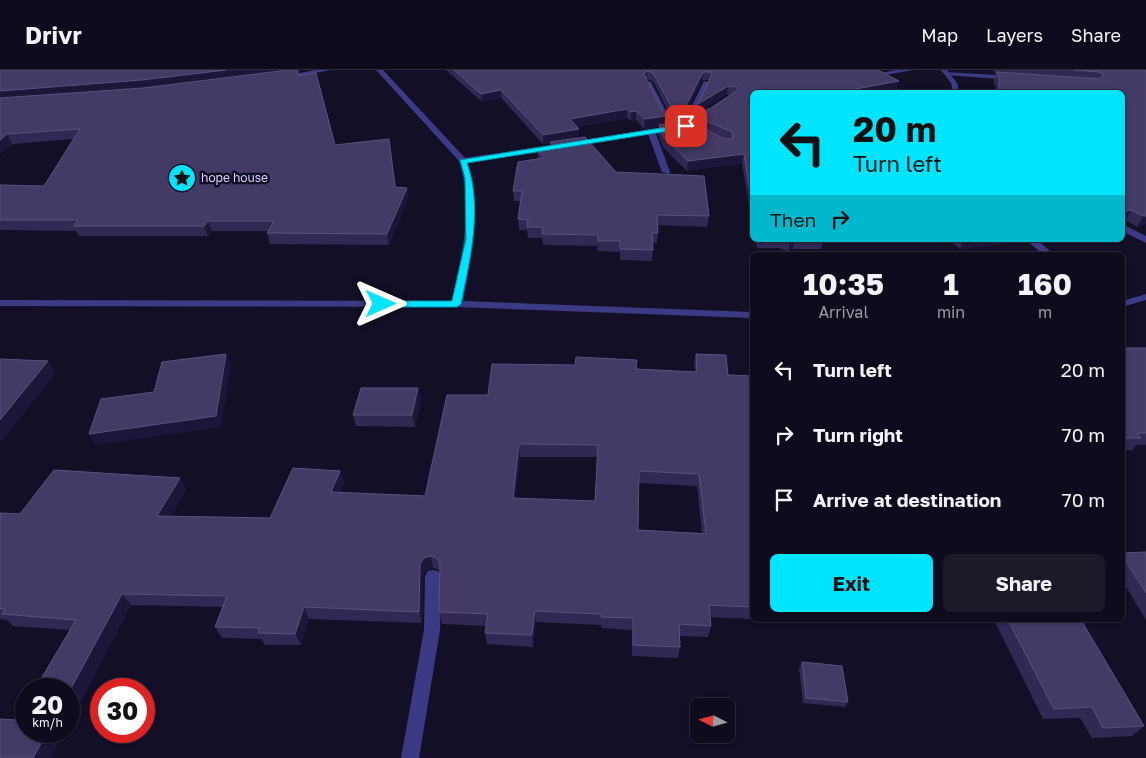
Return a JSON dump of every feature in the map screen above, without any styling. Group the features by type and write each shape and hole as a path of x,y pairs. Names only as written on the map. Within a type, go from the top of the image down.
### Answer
{"street":[{"path":"272,78 328,70"},
{"path":"379,70 442,136 463,162 469,178 470,239 457,304"},
{"path":"880,74 910,70"},
{"path":"945,71 1026,79"},
{"path":"945,71 954,82 956,90"},
{"path":"648,82 671,128"},
{"path":"686,126 706,82"},
{"path":"463,162 686,126 718,106"},
{"path":"686,126 694,130"},
{"path":"651,131 666,172"},
{"path":"1125,229 1146,240"},
{"path":"1034,242 1046,252"},
{"path":"1125,303 1146,297"},
{"path":"0,303 457,304 750,315"},
{"path":"410,758 432,630 433,576"}],"building":[{"path":"0,70 226,70 142,80 0,91"},
{"path":"298,70 298,76 316,73 335,145 389,139 395,187 407,188 387,234 267,233 274,221 208,221 204,226 74,226 78,220 0,220 0,185 44,186 80,129 7,134 0,140 0,98 143,88"},
{"path":"454,70 878,70 899,81 850,90 750,90 750,192 744,154 688,161 664,138 659,125 687,121 725,139 733,139 732,132 697,117 738,90 737,87 728,86 698,104 712,74 710,72 703,72 682,114 676,115 653,73 647,71 644,74 665,116 645,119 636,111 631,112 627,109 570,119 579,129 543,135 501,90 481,94"},
{"path":"1074,70 1146,70 1146,216 1131,210 1125,211 1125,90 999,90 999,77 997,76 997,72 1099,79 1104,75 1099,72"},
{"path":"585,137 616,172 704,176 709,216 657,215 658,233 652,233 653,250 620,249 620,241 598,241 598,235 542,234 543,227 527,227 528,220 518,219 522,191 513,191 518,162 544,158 537,150 554,147 550,142"},
{"path":"1125,348 1146,348 1146,433 1137,433 1141,438 1125,438"},
{"path":"226,354 216,416 89,434 101,399 154,392 162,362"},
{"path":"696,354 726,355 728,375 750,376 750,607 709,605 711,626 679,624 680,647 633,645 633,618 601,617 601,614 535,611 532,635 485,633 488,614 439,612 440,564 437,558 431,556 424,558 420,564 419,612 304,607 295,634 258,633 260,628 215,627 227,596 122,594 77,678 42,678 76,620 2,614 5,609 0,609 0,513 20,514 54,470 180,478 157,516 270,518 293,468 340,471 331,492 425,496 447,395 488,395 492,364 575,365 576,357 637,360 636,369 697,372","holes":["519,444 598,445 595,501 513,498","639,471 699,474 706,534 638,530"]},
{"path":"0,359 48,361 0,420"},
{"path":"361,388 418,388 412,415 353,415"},
{"path":"1146,552 1146,593 1125,560 1125,553"},
{"path":"1009,622 1082,622 1144,726 1103,728 1092,707 1054,709"},
{"path":"802,662 842,666 848,702 806,698"},
{"path":"0,719 15,720 15,743 41,743 33,758 0,758"}],"place":[{"name":"hope house","path":"182,178"}],"route":[{"path":"381,304 457,304 470,239 469,178 463,162 686,126"}]}
